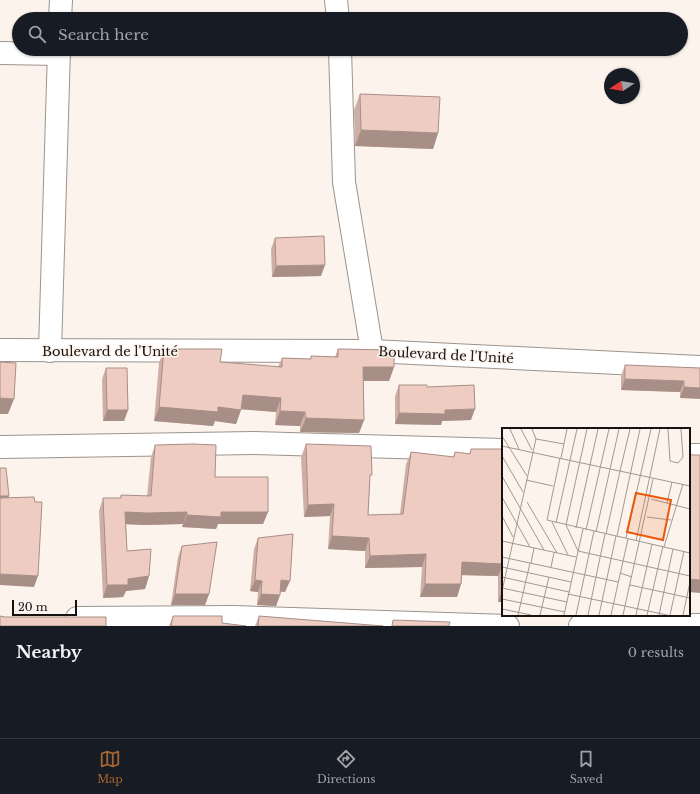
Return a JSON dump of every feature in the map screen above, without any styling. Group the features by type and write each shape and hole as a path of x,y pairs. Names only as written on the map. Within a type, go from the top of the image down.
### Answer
{"street":[{"path":"60,12 61,0"},
{"path":"336,0 337,12"},
{"path":"0,53 12,53"},
{"path":"50,351 59,56"},
{"path":"340,56 344,182 372,351"},
{"name":"Boulevard de l'Unité","path":"0,350 372,351 700,367"},
{"path":"0,447 254,443 502,450"},
{"path":"54,618 234,617 508,626"},
{"path":"580,626 700,625"}],"building":[{"path":"360,94 440,97 438,133 361,130"},
{"path":"324,236 325,265 276,266 275,238"},
{"path":"164,349 222,349 220,362 282,367 282,358 311,359 311,356 338,357 338,349 394,350 394,367 363,367 364,420 306,418 305,412 280,411 281,398 243,395 241,410 218,407 218,412 159,407"},
{"path":"0,362 16,363 14,399 0,398"},
{"path":"625,365 700,368 700,388 684,387 684,381 625,379"},
{"path":"106,368 127,368 128,410 107,410"},
{"path":"399,385 427,385 427,387 474,385 475,409 445,410 445,414 399,413"},
{"path":"306,444 371,446 372,475 370,475 368,515 403,514 411,452 454,457 455,452 470,454 471,449 502,449 502,564 462,562 461,584 425,584 426,554 370,556 369,538 332,536 334,504 308,505"},
{"path":"155,445 216,445 215,477 268,477 268,512 221,512 221,517 187,515 187,512 125,512 127,551 151,549 149,576 128,579 128,585 107,585 103,498 121,498 121,495 151,496"},
{"path":"690,454 700,455 700,580 690,579"},
{"path":"0,468 6,468 9,496 0,496"},
{"path":"34,497 35,502 42,502 38,576 0,574 0,498"},
{"path":"293,534 290,581 281,580 280,595 261,594 262,581 255,580 258,538"},
{"path":"217,542 209,594 175,594 182,546"},
{"path":"0,616 106,617 106,626 0,626"},
{"path":"173,616 222,616 222,623 246,626 171,626"},
{"path":"259,616 383,626 258,626"},
{"path":"393,620 450,622 449,626 392,626"}]}
